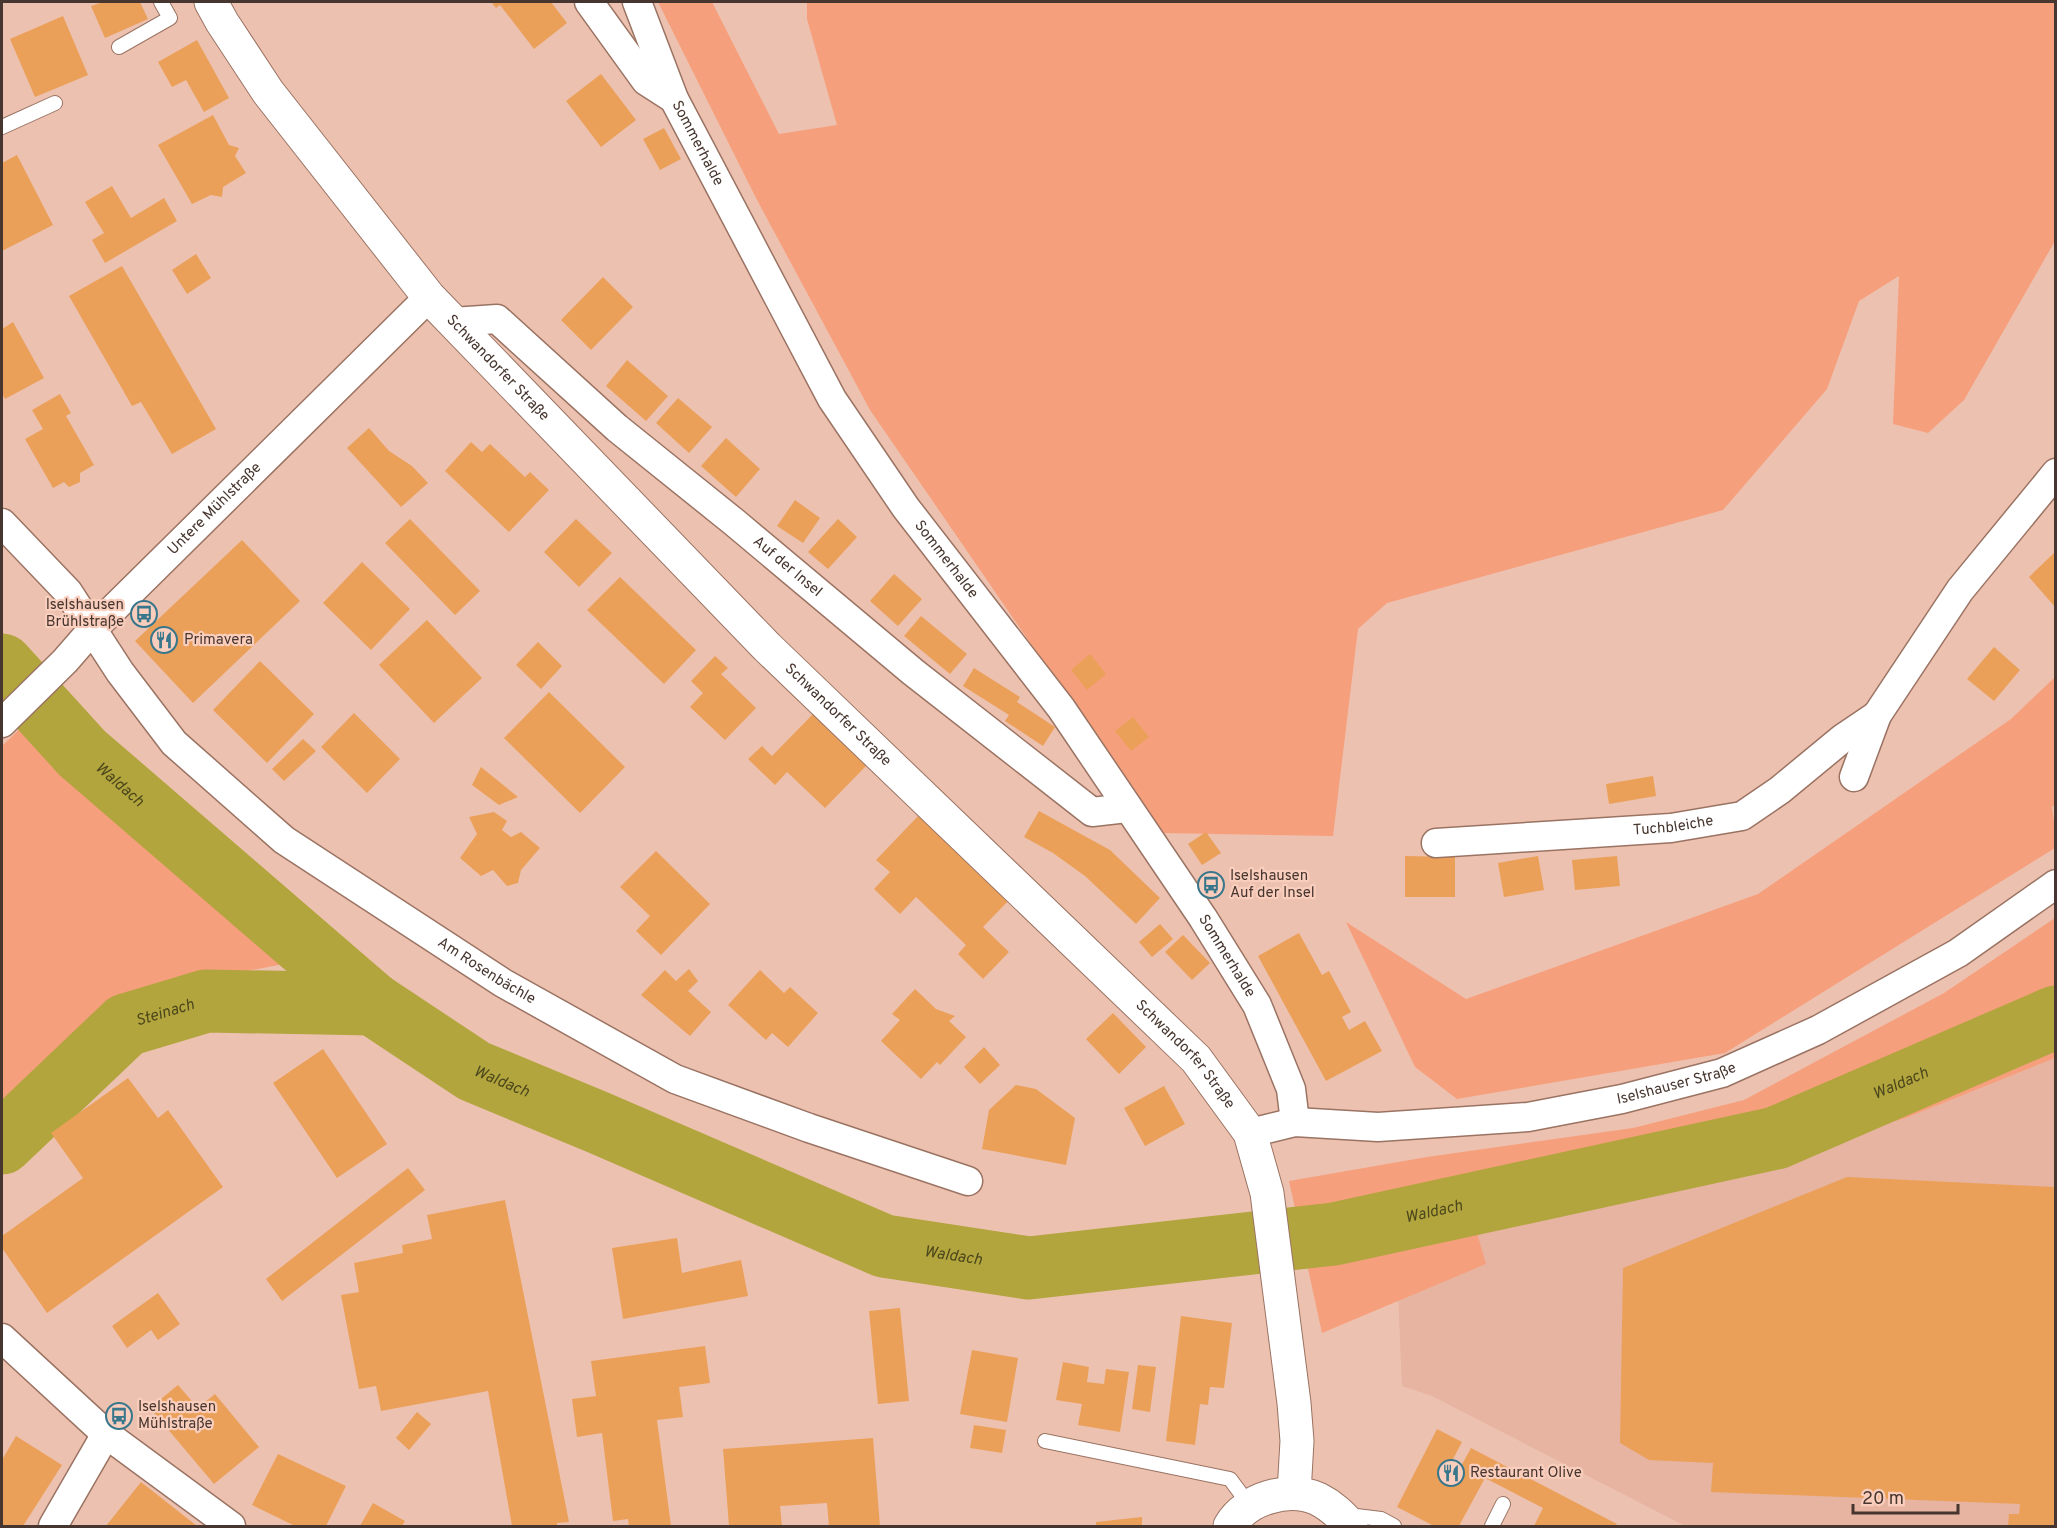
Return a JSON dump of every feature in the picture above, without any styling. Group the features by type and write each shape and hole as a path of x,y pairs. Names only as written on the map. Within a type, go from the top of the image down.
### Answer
{"main road":[{"name":"Schwandorfer Straße","path":"211,2 268,92 429,297 767,647 1196,1059 1250,1133 1267,1193 1280,1291 1297,1441 1294,1493"},
{"path":"1240,1516 1271,1496 1294,1493 1317,1498 1346,1520"}],"street":[{"name":"Sommerhalde","path":"589,2 646,81 674,99 832,399 906,508 1061,708 1203,918 1257,1005 1291,1089 1295,1122"},
{"path":"637,2 674,99"},
{"name":"Untere Mühlstraße","path":"2,723 65,661 92,630 429,297"},
{"name":"Auf der Insel","path":"453,322 497,319 617,428 735,522 913,672 1092,812 1127,808"},
{"name":"Tuchbleiche","path":"1854,777 1877,715 1960,590 2055,473"},
{"name":"Am Rosenbächle","path":"2,523 68,592 120,672 174,742 284,840 503,983 675,1079 809,1128 968,1181"},
{"name":"Tuchbleiche","path":"1436,843 1671,828 1743,816 1780,790 1843,738 1877,715"},
{"name":"Iselshauser Straße","path":"1250,1133 1295,1122 1378,1127 1528,1117 1622,1099 1722,1073 1818,1030 1958,953 2055,884"},
{"path":"2,1338 106,1434 231,1527"},
{"path":"53,1527 106,1434"}],"lane":[{"path":"119,47 170,18 161,2"},
{"path":"2,127 55,103"},
{"path":"1045,1441 1230,1479 1240,1516"},
{"path":"1492,1527 1503,1504"},
{"path":"1346,1520 1381,1519 1394,1527"}],"shaded area":[{"path":"658,2 712,2 779,134 837,125 807,19 807,2 2055,2 2055,241 1964,400 1928,433 1893,424 1899,276 1859,301 1827,389 1723,510 1387,603 1358,629 1333,836 1161,833 870,410 756,198"},
{"path":"2055,677 2056,804 2052,807 2055,848 1725,1053 1457,1099 1415,1067 1346,922 1466,999 1758,894 2011,719"},
{"path":"26,723 314,958 114,997 2,1106 2,746"},
{"path":"2055,918 2055,1058 1906,1118 1784,1153 1477,1233 1486,1264 1322,1333 1289,1181 1427,1157 1633,1128 1744,1100 1944,993"},
{"path":"2055,1058 2055,1526 1685,1526 1432,1396 1402,1386 1398,1295 1486,1264 1476,1233 1784,1153 1906,1118"}],"building":[{"path":"103,2 140,2 148,19 105,38 91,6"},
{"path":"491,2 551,2 567,23 534,49 500,5 496,8"},
{"path":"63,16 88,75 35,97 10,39"},
{"path":"197,40 229,98 204,112 186,80 172,87 158,62"},
{"path":"601,74 636,120 601,147 566,101"},
{"path":"213,115 229,145 239,148 235,156 246,173 223,187 222,197 211,195 192,204 158,145"},
{"path":"664,128 681,159 660,170 643,139"},
{"path":"17,155 53,225 2,251 2,163"},
{"path":"112,186 131,218 164,198 177,221 105,263 92,240 104,233 85,202"},
{"path":"196,254 211,278 187,294 172,270"},
{"path":"122,266 216,429 172,454 141,402 132,406 69,296"},
{"path":"603,277 633,307 591,350 561,320"},
{"path":"13,322 44,378 5,399 2,393 2,329"},
{"path":"627,360 668,396 646,421 606,386"},
{"path":"60,394 71,413 66,416 94,465 80,473 80,482 69,487 64,482 53,488 25,439 43,429 32,410"},
{"path":"678,398 712,427 689,453 656,423"},
{"path":"369,428 389,451 412,466 428,483 401,507 347,448"},
{"path":"726,438 760,469 736,497 701,466"},
{"path":"471,442 482,452 490,444 525,477 530,472 549,490 509,532 445,471"},
{"path":"795,500 820,518 803,543 777,526"},
{"path":"410,519 480,591 455,615 385,543"},
{"path":"576,519 612,553 579,587 544,552"},
{"path":"838,519 857,537 828,569 808,552"},
{"path":"242,540 300,601 193,703 135,641"},
{"path":"2055,552 2055,607 2029,577"},
{"path":"362,562 410,609 371,650 323,603"},
{"path":"894,574 922,599 898,626 870,601"},
{"path":"620,577 696,650 664,684 587,610"},
{"path":"921,616 967,654 950,674 904,636"},
{"path":"427,620 482,678 434,723 379,665"},
{"path":"538,642 562,666 541,689 516,665"},
{"path":"1994,647 2020,670 1994,701 1967,679"},
{"path":"1090,654 1106,674 1087,690 1071,670"},
{"path":"715,656 728,668 721,674 756,708 725,740 690,707 703,693 691,681"},
{"path":"260,661 314,714 267,763 213,710"},
{"path":"974,668 1020,697 1017,702 1055,727 1043,746 1005,721 1009,715 963,686"},
{"path":"549,692 625,767 580,813 504,738"},
{"path":"354,713 400,759 367,793 321,747"},
{"path":"813,714 866,766 825,808 787,772 775,785 748,759 762,746 772,756"},
{"path":"1133,717 1149,737 1131,751 1115,731"},
{"path":"303,739 316,751 284,781 272,769"},
{"path":"481,767 518,797 499,805 472,785"},
{"path":"1653,776 1656,796 1609,804 1606,784"},
{"path":"1039,811 1110,850 1160,898 1136,924 1085,876 1053,853 1024,837"},
{"path":"494,812 507,821 502,830 511,837 521,832 540,848 521,870 518,883 507,886 493,870 481,876 460,858 477,834 469,817"},
{"path":"921,813 1010,899 983,927 1009,952 983,979 958,954 966,945 916,897 900,914 874,889 890,872 876,860"},
{"path":"1206,832 1221,853 1202,865 1188,844"},
{"path":"656,851 710,904 661,955 636,931 650,916 620,887"},
{"path":"1405,856 1455,857 1455,897 1405,897"},
{"path":"1538,856 1544,890 1504,897 1498,863"},
{"path":"1617,856 1620,886 1575,890 1572,860"},
{"path":"1160,924 1173,939 1152,957 1139,942"},
{"path":"1299,933 1322,975 1329,971 1351,1012 1342,1017 1349,1030 1365,1021 1382,1051 1326,1081 1258,956"},
{"path":"1183,935 1210,963 1192,980 1165,952"},
{"path":"689,969 698,981 688,991 711,1012 690,1036 641,995 665,970 676,981"},
{"path":"760,970 784,993 790,987 818,1013 788,1047 772,1033 766,1040 728,1005"},
{"path":"915,989 936,1009 955,1016 949,1021 966,1037 940,1065 937,1062 921,1079 881,1041 900,1020 892,1014"},
{"path":"1113,1013 1146,1047 1119,1074 1086,1039"},
{"path":"984,1047 1000,1065 980,1084 964,1067"},
{"path":"323,1049 387,1144 337,1178 273,1083"},
{"path":"128,1078 158,1118 168,1110 223,1187 47,1313 2,1248 2,1236 83,1178 51,1133"},
{"path":"1016,1085 1036,1089 1075,1118 1066,1165 982,1149 989,1110"},
{"path":"1164,1086 1185,1124 1145,1146 1124,1108"},
{"path":"408,1168 425,1190 282,1301 266,1279"},
{"path":"1847,1177 2055,1187 2055,1526 2008,1526 2009,1514 2019,1514 2020,1504 1711,1492 1713,1463 1649,1460 1620,1443 1623,1268"},
{"path":"505,1200 569,1522 557,1523 557,1526 512,1526 488,1391 381,1411 376,1386 359,1389 341,1295 359,1292 354,1263 403,1253 402,1245 432,1239 427,1215"},
{"path":"677,1238 682,1273 741,1260 748,1296 623,1319 612,1248"},
{"path":"158,1293 180,1324 158,1340 151,1330 127,1348 112,1326"},
{"path":"900,1308 909,1401 878,1404 869,1311"},
{"path":"1181,1316 1232,1323 1224,1388 1210,1387 1208,1405 1200,1404 1195,1445 1166,1441"},
{"path":"705,1346 710,1383 679,1387 683,1417 657,1420 671,1526 629,1526 628,1519 613,1521 602,1433 577,1437 572,1399 596,1396 591,1361"},
{"path":"972,1350 1018,1358 1007,1422 960,1414"},
{"path":"1063,1362 1089,1367 1087,1382 1104,1384 1106,1369 1129,1372 1120,1432 1078,1425 1082,1404 1056,1400"},
{"path":"1138,1365 1156,1367 1150,1412 1132,1409"},
{"path":"178,1385 198,1408 215,1394 259,1447 214,1484 150,1408"},
{"path":"417,1412 431,1424 409,1450 396,1438"},
{"path":"974,1425 1006,1430 1002,1453 970,1448"},
{"name":"Restaurant Olive","path":"1437,1429 1462,1442 1451,1463 1460,1468 1471,1448 1617,1524 1615,1526 1534,1526 1543,1508 1485,1478 1459,1526 1434,1526 1397,1507"},
{"path":"16,1436 62,1465 23,1526 2,1526 2,1460"},
{"path":"873,1438 880,1526 829,1526 827,1503 780,1506 782,1526 729,1526 723,1449"},
{"path":"278,1454 346,1486 326,1526 295,1526 252,1505"},
{"path":"141,1482 197,1526 106,1526"},
{"path":"373,1503 405,1521 402,1526 360,1526"},
{"path":"1142,1517 1142,1526 1096,1526 1096,1522"}],"waterway":[{"name":"Waldach","path":"2,665 82,753 373,1004 474,1071 884,1246 1029,1268 1334,1234 1776,1138 2056,1017"},
{"name":"Steinach","path":"2,1143 126,1025 206,1001 373,1004"}],"place":[{"name":"Iselshausen Brühlstraße","path":"144,614"},
{"name":"Primavera","path":"164,640"},
{"name":"Iselshausen Auf der Insel","path":"1211,885"},
{"name":"Iselshausen Mühlstraße","path":"119,1416"},
{"name":"Restaurant Olive","path":"1451,1473"}]}
